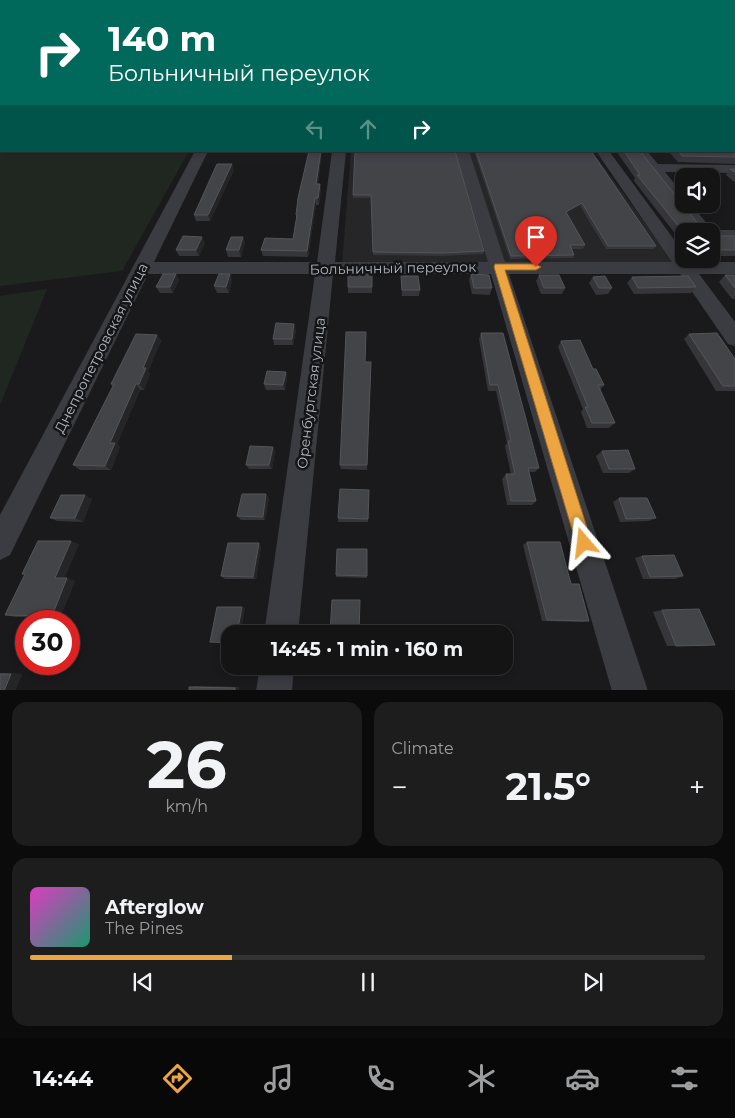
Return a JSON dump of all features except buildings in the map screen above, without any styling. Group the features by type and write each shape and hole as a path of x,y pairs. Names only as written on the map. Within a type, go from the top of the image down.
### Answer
{"street":[{"name":"Днепропетровская улица","path":"0,545 201,152"},
{"name":"Оренбургская улица","path":"282,625 340,152"},
{"path":"462,152 630,690"},
{"path":"603,152 675,253"},
{"path":"641,152 699,223"},
{"path":"654,168 735,169"},
{"path":"662,235 675,235"},
{"path":"720,235 735,235"},
{"name":"Больничный переулок","path":"141,268 675,268"},
{"path":"686,268 735,338"},
{"name":"Больничный переулок","path":"720,268 735,268"},
{"path":"274,690 276,675"}],"shaded area":[{"path":"0,152 188,152 122,271 0,286"},
{"path":"351,152 593,152 674,262 342,265"},
{"path":"47,289 0,405 0,296"}],"route":[{"path":"536,267 499,267 584,543"}]}
